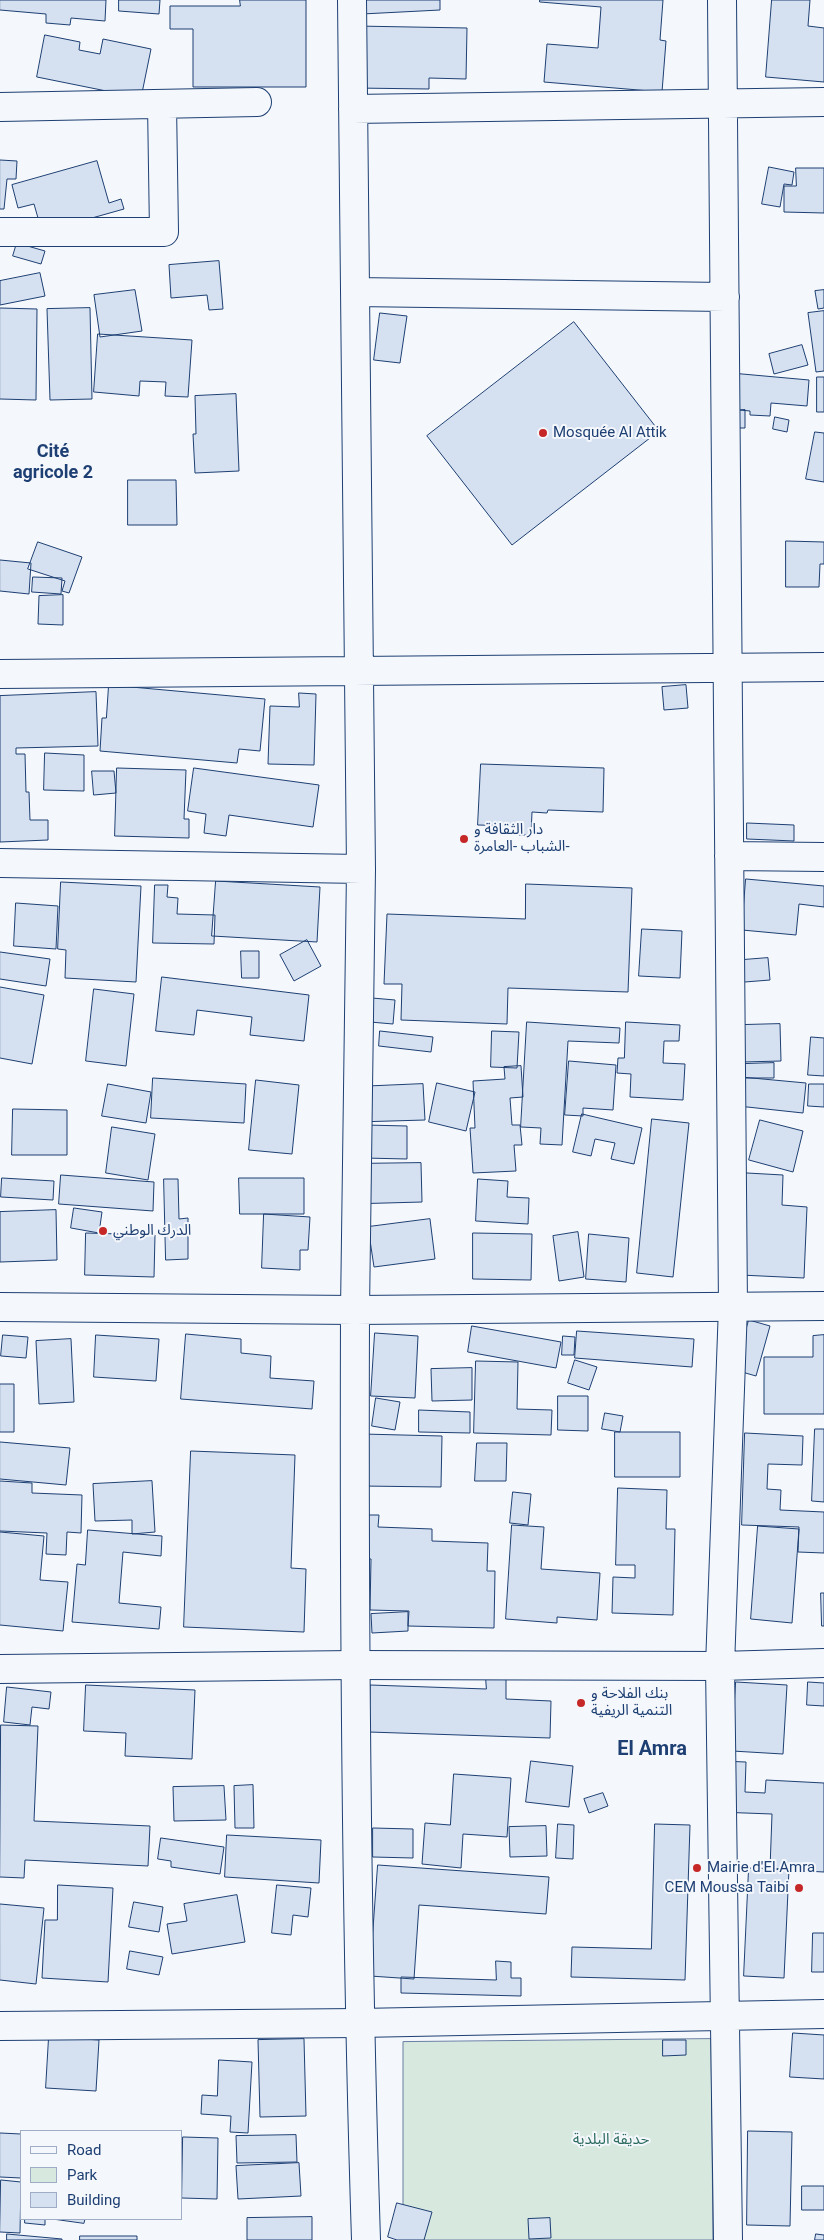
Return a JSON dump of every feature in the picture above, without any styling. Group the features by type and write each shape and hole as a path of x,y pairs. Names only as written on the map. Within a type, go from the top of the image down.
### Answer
{"street":[{"path":"352,0 361,868 355,1310 354,1665 359,2023 366,2240"},
{"path":"722,0 733,1306 720,1666 728,2240"},
{"path":"0,107 257,102"},
{"path":"353,109 824,102"},
{"path":"0,232 164,232 162,104"},
{"path":"355,292 725,297"},
{"path":"0,674 824,668"},
{"path":"730,856 824,857"},
{"path":"0,863 361,868"},
{"path":"0,1307 355,1310 824,1306"},
{"path":"0,1669 354,1665 720,1666 824,1663"},
{"path":"0,2026 359,2023 824,2014"}],"green space":[{"name":"حديقة البلدية","path":"711,2039 713,2240 403,2240 403,2042"}],"building":[{"path":"0,0 106,0 105,21 71,18 70,25 46,23 46,14 0,10"},
{"path":"119,0 160,0 159,14 119,11"},
{"path":"240,0 306,0 306,87 193,87 193,29 170,29 170,6 240,6"},
{"path":"362,0 440,0 440,10 362,14"},
{"path":"540,0 663,0 660,40 666,41 662,92 544,82 547,44 598,48 601,7 540,2"},
{"path":"772,0 810,0 808,26 824,28 824,82 766,77"},
{"path":"355,26 467,28 466,79 429,78 429,89 355,88"},
{"path":"45,35 80,42 79,50 100,54 103,39 151,49 141,98 37,77"},
{"path":"0,160 17,161 16,179 7,179 4,209 0,209"},
{"path":"97,161 109,203 121,199 124,209 42,232 34,204 18,208 12,185"},
{"path":"769,167 794,172 792,185 784,184 780,207 762,204"},
{"path":"796,168 824,168 824,213 784,212 784,186 796,186"},
{"path":"17,243 45,251 41,264 13,256"},
{"path":"219,261 223,309 209,310 207,295 171,298 169,265"},
{"path":"40,273 45,296 0,305 0,281"},
{"path":"135,290 142,331 100,337 94,295"},
{"path":"824,290 824,308 818,309 815,291"},
{"path":"0,308 37,309 36,400 0,399"},
{"path":"90,308 92,399 50,400 47,309"},
{"path":"824,311 824,371 816,372 808,313"},
{"path":"380,313 407,316 400,363 374,360"},
{"name":"Mosquée Al Attik","path":"574,322 659,431 512,545 427,436"},
{"path":"98,334 192,340 188,397 165,396 166,382 140,381 139,396 94,392"},
{"path":"802,345 808,365 774,374 769,354"},
{"path":"731,373 809,380 807,406 771,403 770,416 750,415 750,411 729,409"},
{"path":"817,377 824,377 824,412 817,412"},
{"path":"236,394 239,471 195,473 193,434 196,434 195,396"},
{"path":"745,410 745,428 726,428 725,411"},
{"path":"775,417 789,420 787,432 773,429"},
{"path":"815,432 824,433 824,482 806,479"},
{"path":"128,480 176,480 177,525 128,525"},
{"path":"786,541 824,542 824,564 820,564 819,587 786,587"},
{"path":"38,542 82,557 69,593 62,591 65,581 28,569"},
{"path":"0,560 31,563 29,594 0,591"},
{"path":"33,577 62,578 61,594 32,592"},
{"path":"63,595 63,625 38,624 39,596"},
{"path":"109,685 265,699 260,751 239,749 237,763 100,751 102,718 106,718"},
{"path":"686,685 688,708 664,710 662,687"},
{"path":"96,692 98,746 16,748 16,754 25,754 26,792 29,792 30,820 48,820 48,840 0,842 0,696"},
{"path":"299,693 316,694 314,765 268,764 270,706 299,707"},
{"path":"45,753 84,755 84,791 44,790"},
{"path":"481,764 604,768 603,812 548,810 547,813 532,812 531,835 519,835 519,826 478,825"},
{"path":"117,768 186,770 184,819 189,819 189,838 115,836"},
{"path":"194,768 319,785 313,827 229,815 226,836 204,833 206,814 188,811"},
{"path":"92,771 114,771 116,793 94,795"},
{"path":"747,823 794,825 794,841 747,839"},
{"path":"746,879 824,886 824,907 799,904 796,935 742,930"},
{"path":"216,881 320,887 317,942 212,936"},
{"path":"61,882 141,886 136,982 65,978 66,950 58,949"},
{"path":"526,884 632,888 628,992 508,988 507,1024 401,1020 402,984 384,984 387,914 525,919"},
{"path":"155,885 168,885 167,897 178,898 177,914 215,915 214,944 153,943"},
{"path":"16,903 58,906 56,949 14,946"},
{"path":"642,929 682,931 680,978 639,976"},
{"path":"307,940 321,966 294,981 280,955"},
{"path":"241,951 259,951 259,978 242,978"},
{"path":"0,952 50,959 46,986 0,979"},
{"path":"768,958 770,980 732,983 730,961"},
{"path":"162,977 309,995 304,1041 250,1035 252,1017 197,1010 194,1035 156,1031"},
{"path":"0,987 44,995 32,1064 0,1058"},
{"path":"94,989 134,994 126,1066 86,1061"},
{"path":"372,998 395,1000 393,1024 370,1022"},
{"path":"527,1022 620,1028 619,1043 568,1041 562,1145 540,1144 541,1128 521,1127"},
{"path":"626,1022 680,1025 679,1041 664,1041 663,1063 685,1064 683,1100 630,1097 631,1074 617,1073 618,1058 624,1058"},
{"path":"780,1024 781,1061 743,1062 742,1025"},
{"path":"380,1031 433,1037 431,1052 379,1046"},
{"path":"492,1031 519,1032 517,1068 491,1067"},
{"path":"811,1037 824,1038 824,1076 808,1075"},
{"path":"569,1061 616,1065 613,1110 583,1108 583,1116 565,1115"},
{"path":"774,1063 774,1078 743,1078 743,1064"},
{"path":"521,1066 523,1097 510,1098 512,1125 520,1125 522,1145 514,1145 516,1171 473,1173 470,1128 475,1128 473,1081 505,1079 504,1067"},
{"path":"741,1077 806,1083 803,1113 738,1106"},
{"path":"153,1078 246,1084 244,1123 151,1118"},
{"path":"256,1080 299,1085 292,1154 249,1150"},
{"path":"437,1083 475,1092 466,1131 429,1122"},
{"path":"108,1084 151,1092 146,1123 102,1116"},
{"path":"423,1084 425,1120 356,1122 354,1087"},
{"path":"809,1084 824,1084 824,1107 808,1106"},
{"path":"13,1109 67,1110 67,1155 12,1155"},
{"path":"582,1114 642,1128 634,1164 611,1159 615,1143 595,1139 591,1156 573,1152"},
{"path":"652,1119 689,1123 673,1277 637,1273"},
{"path":"760,1120 803,1131 793,1172 749,1160"},
{"path":"365,1125 407,1126 407,1159 364,1158"},
{"path":"112,1127 155,1134 148,1180 106,1173"},
{"path":"421,1163 422,1202 349,1204 348,1164"},
{"path":"729,1172 783,1175 782,1205 807,1207 804,1278 740,1275"},
{"path":"61,1175 154,1182 153,1211 59,1204"},
{"path":"2,1178 54,1181 53,1200 1,1197"},
{"path":"239,1178 304,1178 304,1214 240,1214"},
{"path":"164,1179 178,1179 179,1219 188,1218 188,1259 166,1260"},
{"path":"478,1179 508,1181 507,1197 529,1198 528,1224 476,1221"},
{"path":"74,1208 102,1212 99,1233 71,1228"},
{"path":"56,1210 57,1260 0,1262 0,1212"},
{"path":"264,1214 310,1217 308,1250 300,1250 300,1270 262,1268"},
{"path":"430,1219 435,1259 374,1267 368,1227"},
{"path":"578,1232 584,1277 559,1281 553,1236"},
{"path":"86,1233 155,1235 154,1277 85,1275"},
{"path":"473,1233 532,1234 531,1280 473,1279"},
{"path":"589,1234 629,1238 626,1282 586,1279"},
{"path":"749,1320 770,1326 756,1376 735,1370"},
{"path":"472,1326 561,1342 556,1368 468,1352"},
{"path":"577,1331 694,1339 692,1367 575,1358"},
{"path":"375,1333 418,1336 415,1398 371,1396"},
{"path":"186,1334 241,1339 241,1353 271,1356 270,1378 314,1381 312,1409 181,1399"},
{"path":"3,1335 28,1337 26,1358 1,1356"},
{"path":"96,1335 159,1339 156,1381 94,1377"},
{"path":"824,1335 824,1414 764,1414 764,1357 813,1357 813,1336"},
{"path":"563,1336 575,1337 574,1355 562,1355"},
{"path":"71,1339 74,1402 39,1404 36,1341"},
{"path":"575,1360 597,1367 589,1390 568,1383"},
{"path":"476,1361 518,1362 517,1409 552,1410 551,1435 474,1433"},
{"path":"472,1368 472,1400 432,1401 431,1369"},
{"path":"0,1384 14,1384 14,1432 0,1432"},
{"path":"558,1396 588,1396 588,1431 558,1430"},
{"path":"376,1398 400,1402 395,1430 372,1426"},
{"path":"419,1410 470,1412 470,1433 419,1432"},
{"path":"605,1413 623,1416 620,1432 602,1429"},
{"path":"815,1429 824,1429 824,1502 812,1501"},
{"path":"615,1432 680,1432 680,1477 615,1477"},
{"path":"745,1433 803,1436 802,1465 768,1464 767,1489 781,1490 780,1510 824,1512 824,1553 798,1552 799,1527 742,1525"},
{"path":"362,1434 442,1436 441,1487 361,1486"},
{"path":"0,1442 70,1448 66,1485 0,1479"},
{"path":"477,1443 507,1443 506,1481 475,1481"},
{"path":"191,1451 295,1455 291,1568 306,1569 304,1632 184,1627"},
{"path":"0,1481 32,1483 32,1493 82,1495 81,1533 67,1532 66,1555 46,1554 47,1533 0,1531"},
{"path":"152,1481 155,1532 132,1534 132,1520 95,1521 93,1484"},
{"path":"618,1488 667,1490 666,1529 675,1529 673,1615 612,1613 613,1577 635,1578 635,1565 616,1565"},
{"path":"513,1492 531,1494 528,1525 510,1523"},
{"path":"362,1515 379,1515 378,1527 432,1529 432,1541 488,1543 487,1571 495,1571 494,1628 408,1626 409,1611 370,1610 371,1559 351,1558"},
{"path":"512,1525 544,1527 541,1569 600,1573 597,1620 557,1617 557,1623 506,1619"},
{"path":"758,1526 799,1529 792,1623 751,1619"},
{"path":"88,1530 162,1536 161,1556 123,1552 119,1603 161,1607 159,1629 72,1622 77,1564 85,1565"},
{"path":"0,1532 44,1536 40,1580 68,1582 63,1631 0,1625"},
{"path":"821,1593 824,1593 824,1626 822,1626"},
{"path":"408,1612 408,1631 372,1633 371,1614"},
{"path":"486,1678 506,1678 506,1699 551,1701 550,1738 369,1732 370,1685 486,1689"},
{"path":"736,1682 787,1685 783,1754 732,1751"},
{"path":"808,1682 824,1683 824,1706 807,1705"},
{"path":"86,1685 195,1690 192,1759 125,1756 126,1733 84,1731"},
{"path":"7,1687 51,1692 49,1709 32,1707 30,1725 4,1722"},
{"path":"1,1725 38,1726 34,1821 150,1826 148,1866 25,1860 24,1878 0,1877"},
{"path":"531,1761 573,1766 569,1807 526,1802"},
{"path":"721,1761 746,1762 745,1792 765,1793 766,1780 824,1783 824,1872 770,1869 772,1814 718,1812"},
{"path":"454,1774 511,1778 507,1837 463,1834 461,1868 422,1864 425,1823 450,1825"},
{"path":"253,1785 254,1828 235,1828 234,1786"},
{"path":"224,1786 226,1820 174,1821 173,1787"},
{"path":"603,1793 608,1806 589,1813 584,1799"},
{"path":"558,1824 574,1825 573,1859 556,1858"},
{"path":"655,1824 690,1825 685,1980 571,1977 572,1947 651,1949"},
{"path":"546,1826 547,1856 510,1857 509,1827"},
{"path":"373,1828 413,1829 413,1858 373,1857"},
{"path":"227,1835 321,1840 319,1883 225,1877"},
{"path":"161,1838 224,1847 220,1874 171,1867 171,1861 158,1859"},
{"path":"378,1865 549,1877 546,1914 419,1905 414,1979 370,1976"},
{"path":"749,1868 789,1869 784,1978 744,1976"},
{"path":"58,1885 113,1888 108,1982 42,1978 45,1920 57,1920"},
{"path":"277,1885 311,1888 308,1917 293,1915 291,1935 272,1933"},
{"path":"237,1895 245,1942 172,1954 167,1924 187,1921 184,1904"},
{"path":"134,1902 163,1907 159,1932 129,1927"},
{"path":"0,1904 44,1908 36,1984 0,1980"},
{"path":"813,1933 824,1933 824,1972 812,1972"},
{"path":"130,1951 163,1957 159,1975 127,1969"},
{"path":"496,1961 511,1962 511,1978 521,1978 521,1996 401,1993 401,1977 496,1980"},
{"path":"793,2033 824,2035 824,2079 790,2077"},
{"path":"49,2037 99,2040 96,2091 46,2088"},
{"path":"304,2039 306,2116 260,2117 258,2040"},
{"path":"663,2040 686,2040 686,2055 663,2056"},
{"path":"219,2060 252,2062 248,2133 230,2132 231,2116 201,2114 202,2095 217,2096"},
{"path":"748,2131 792,2132 790,2226 747,2225"},
{"path":"0,2133 20,2134 20,2178 0,2177"},
{"path":"296,2135 297,2162 237,2163 236,2136"},
{"path":"183,2137 218,2138 217,2199 182,2198"},
{"path":"299,2163 301,2196 238,2199 236,2166"},
{"path":"1,2180 20,2182 20,2233 0,2232"},
{"path":"802,2186 824,2186 824,2210 802,2210"},
{"path":"397,2203 432,2212 424,2240 397,2240 388,2237"},
{"path":"312,2217 312,2240 247,2240 247,2218"},
{"path":"550,2218 551,2238 529,2239 528,2219"},
{"path":"25,2220 45,2220 45,2225 25,2223"},
{"path":"61,2220 85,2220 84,2223"},
{"path":"7,2234 62,2239 62,2240 7,2240"},
{"path":"816,2234 824,2235 824,2240 815,2240"},
{"path":"80,2236 137,2236 137,2240 80,2240"}],"place":[{"name":"Mosquée Al Attik","path":"543,433"},
{"name":"دار الثقافة و الشباب -العامرة-","path":"464,839"},
{"name":"الدرك الوطني","path":"103,1231"},
{"name":"بنك الفلاحة و التنمية الريفية","path":"581,1703"},
{"name":"Mairie d'El Amra","path":"697,1868"},
{"name":"CEM Moussa Taibi","path":"799,1888"}],"district":[{"name":"Cité agricole 2","path":"53,462"},
{"name":"El Amra","path":"652,1750"}]}
